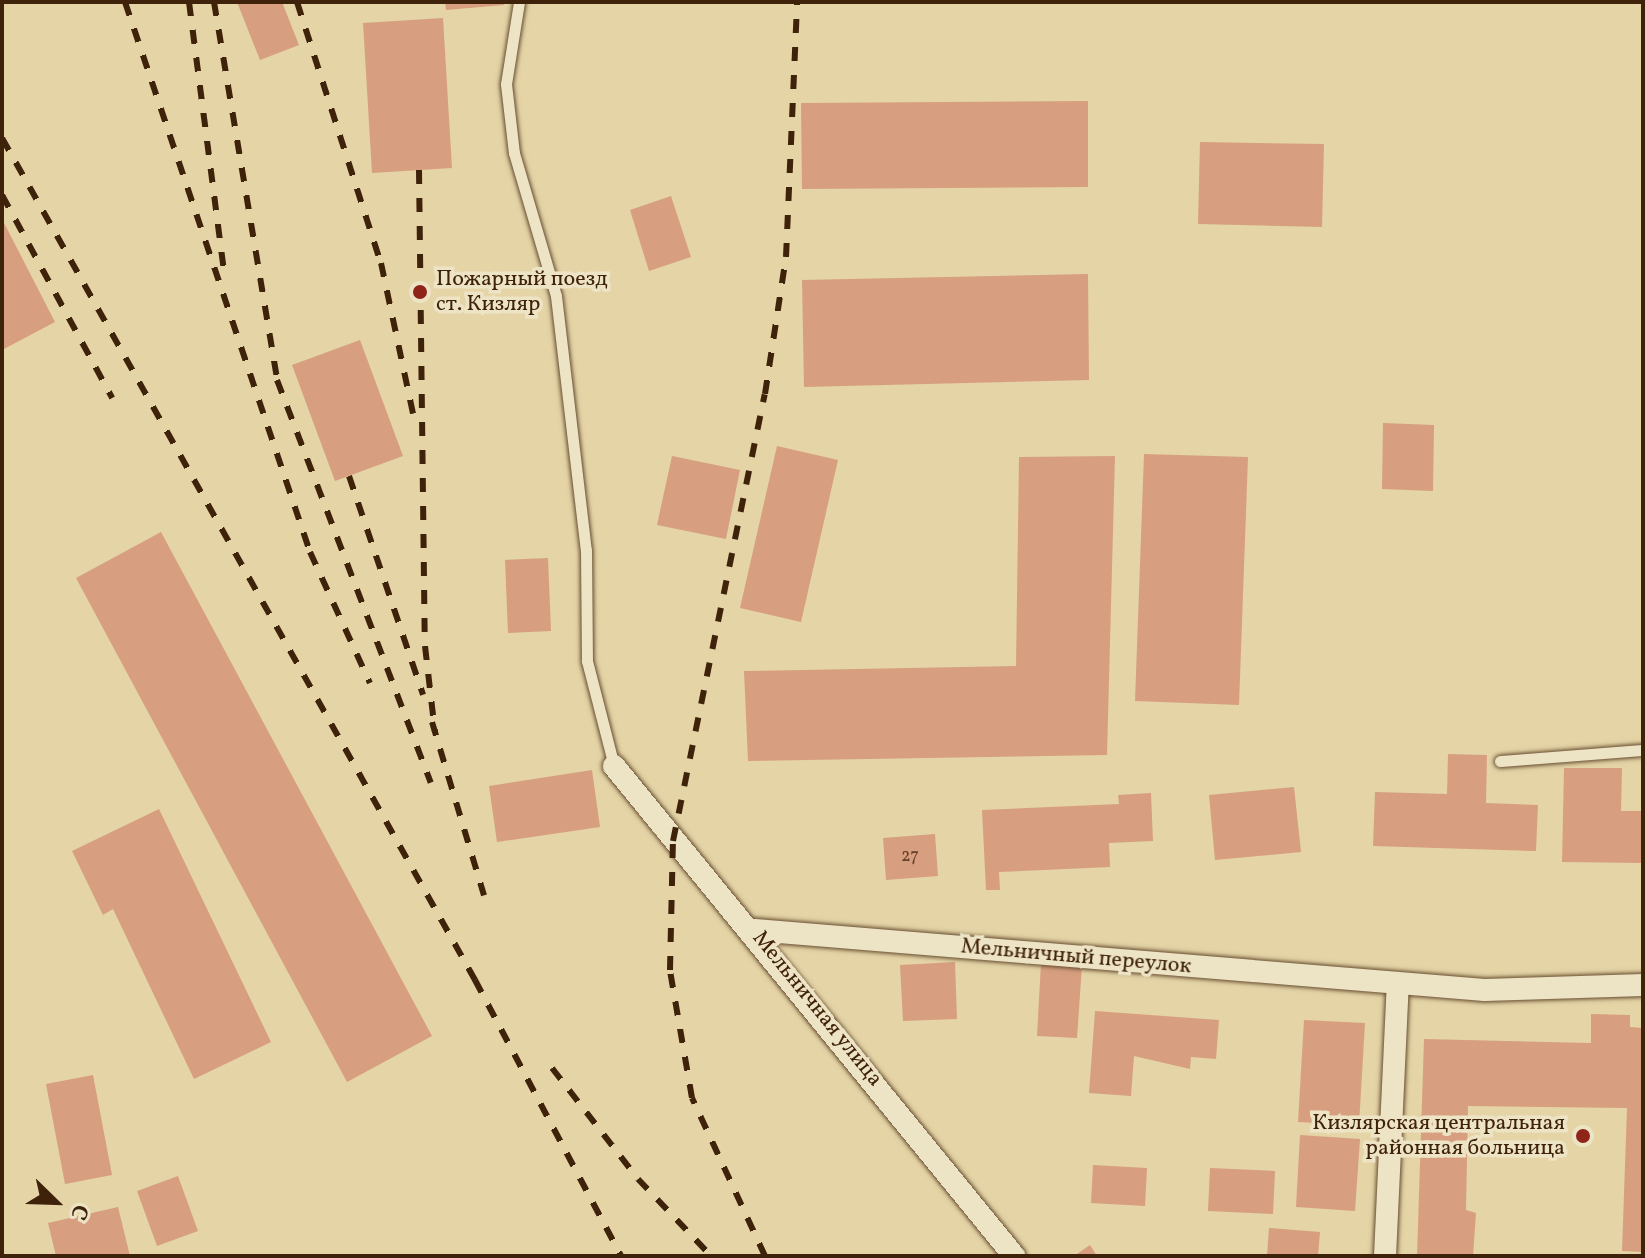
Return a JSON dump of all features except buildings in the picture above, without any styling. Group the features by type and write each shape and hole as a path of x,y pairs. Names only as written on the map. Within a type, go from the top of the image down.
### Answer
{"street":[{"name":"Мельничная улица","path":"614,766 755,930 1014,1256"},
{"name":"Мельничный переулок","path":"755,930 1398,984 1643,985"},
{"path":"1385,1256 1398,984"}],"lane":[{"path":"519,2 506,84 514,153 556,296 586,550 587,661 614,766"},
{"path":"1500,761 1643,750"}],"railway":[{"path":"125,2 310,552 370,683"},
{"path":"189,2 224,272"},
{"path":"214,2 277,380 431,783"},
{"path":"297,2 381,263 413,414"},
{"path":"765,1256 692,1098 670,970 673,841 765,394 786,257 797,2"},
{"path":"2,138 475,980 621,1256"},
{"path":"419,170 425,646 435,732"},
{"path":"2,195 112,398"},
{"path":"349,476 423,695"},
{"path":"432,722 484,895"},
{"path":"552,1068 638,1179 711,1256"}],"place":[{"name":"Пожарный поезд ст. Кизляр","path":"420,292"},
{"name":"Кизлярская центральная районная больница","path":"1583,1136"}]}
